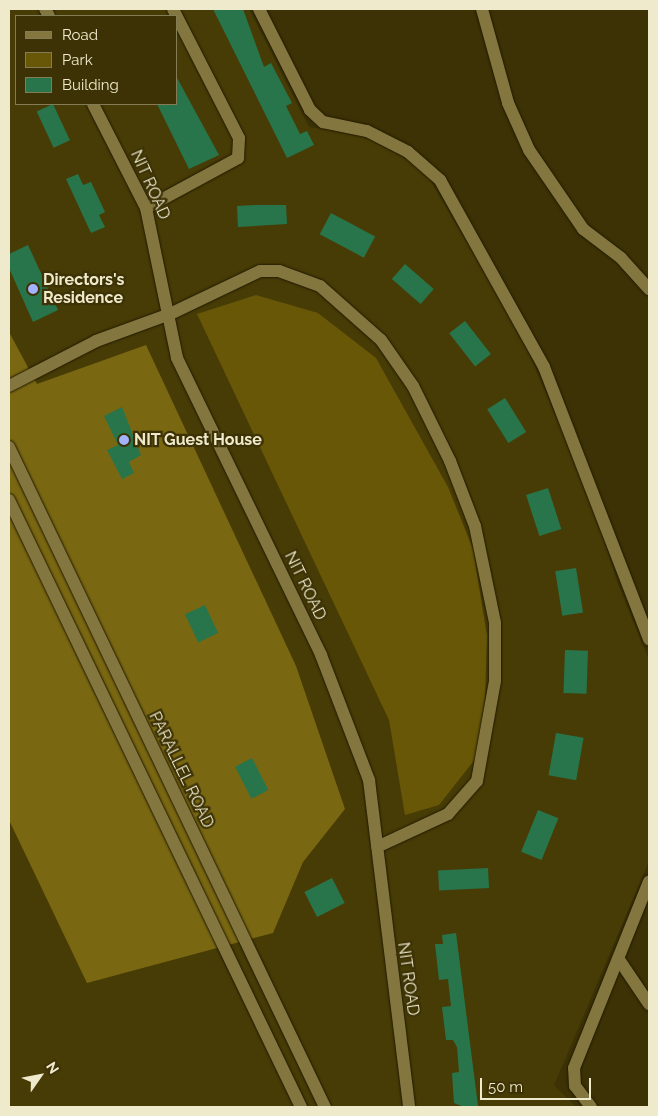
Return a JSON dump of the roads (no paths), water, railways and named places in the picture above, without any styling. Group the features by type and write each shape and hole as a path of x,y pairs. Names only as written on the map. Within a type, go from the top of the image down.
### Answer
{"street":[{"path":"259,9 310,110 323,122 367,131 408,152 440,180 544,367 649,639"},
{"path":"482,9 508,103 529,150 583,229 620,258 649,289"},
{"path":"146,208 238,158 239,138 178,19"},
{"name":"NIT ROAD","path":"94,105 146,208 170,314 177,358 348,719 368,780 378,847 409,1107"},
{"path":"9,386 96,341 170,314 260,271 279,271 320,286 381,340 413,386 450,461 475,526 495,623 495,681 486,747 477,781 465,800 448,814 378,847"},
{"name":"PARALLEL ROAD","path":"9,447 325,1107"},
{"path":"9,500 301,1107"},
{"path":"591,1107 575,1086 574,1068 620,961 649,882"},
{"path":"620,961 649,1004"}],"place":[{"name":"Directors's Residence","path":"33,289"},
{"name":"NIT Guest House","path":"124,440"}]}
